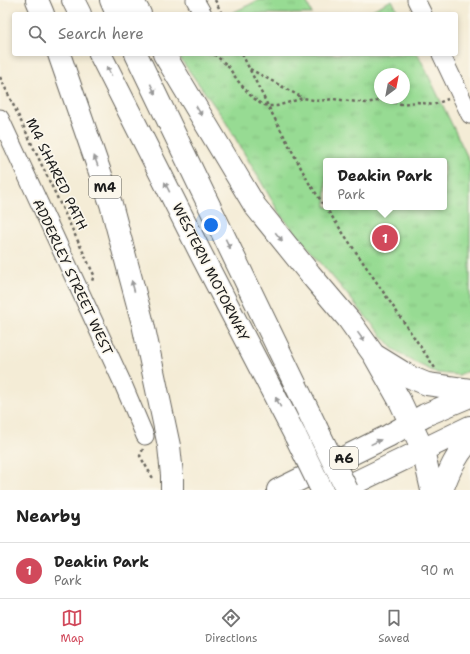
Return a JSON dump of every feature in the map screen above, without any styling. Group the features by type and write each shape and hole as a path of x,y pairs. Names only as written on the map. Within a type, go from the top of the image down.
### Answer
{"highway":[{"path":"37,0 42,12"},
{"path":"73,0 79,12"},
{"path":"111,0 116,12"},
{"path":"132,0 139,12"},
{"name":"M4","path":"60,56 111,204 143,324 169,446 172,475 163,486"},
{"name":"WESTERN MOTORWAY","path":"101,56 322,490"},
{"name":"WESTERN MOTORWAY","path":"137,56 347,490"},
{"path":"165,56 255,206 349,320 374,354 400,401 422,450 432,490"},
{"path":"374,354 410,378 427,384 470,390"},
{"name":"A6","path":"278,490 388,436 426,415 470,396"},
{"name":"A6","path":"340,490 470,427"},
{"path":"442,490 454,462 470,440"},
{"name":"M4","path":"169,446 186,490"}],"street":[{"path":"195,0 202,12"},
{"path":"416,0 422,12"},
{"path":"442,56 470,115"},
{"name":"ADDERLEY STREET WEST","path":"0,118 123,384 145,436"}],"path":[{"path":"215,0 221,12"},
{"path":"216,56 227,65 250,95 261,104 277,106 303,98"},
{"path":"243,56 309,183 323,204"},
{"path":"249,68 303,98 319,101 333,100 366,103 383,100 401,104 417,102 433,105 443,101"},
{"name":"M4 SHARED PATH","path":"0,77 94,275 92,280"},
{"path":"327,210 434,368"},
{"path":"145,436 145,446 140,456 163,486"}],"green space":[{"path":"259,0 306,0 311,12 234,12"},
{"path":"392,0 398,12 368,12"},
{"path":"178,56 419,56 470,162 470,370 459,375 437,373 412,361 392,348 280,214 224,119"}],"place":[{"name":"Deakin Park","path":"385,238"}]}
